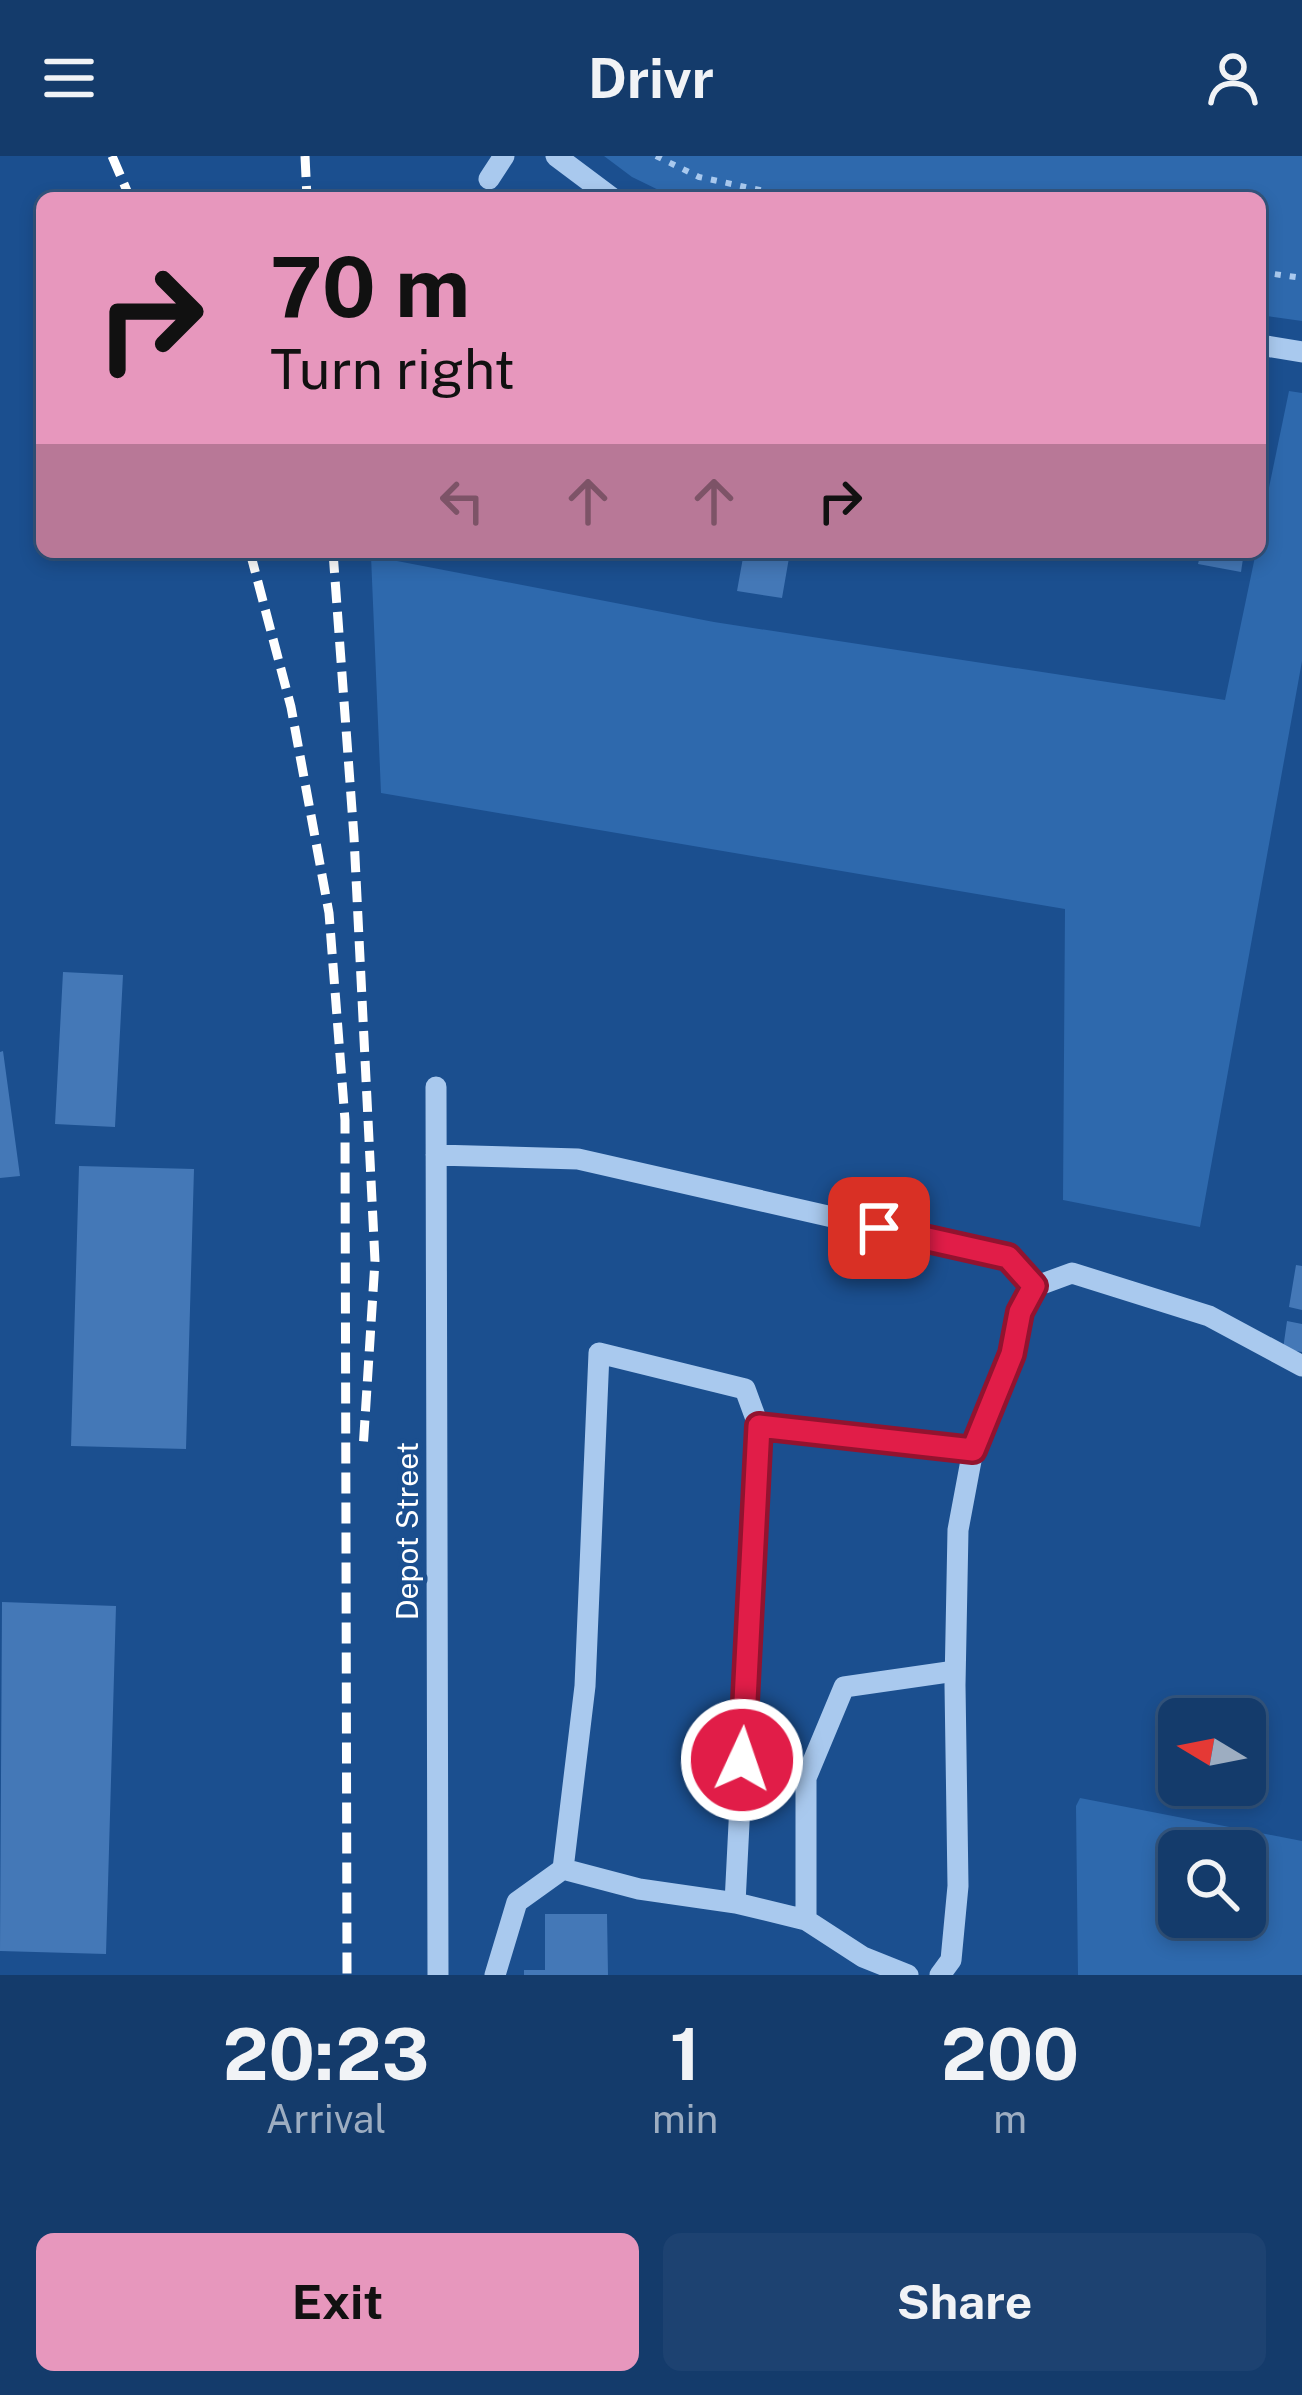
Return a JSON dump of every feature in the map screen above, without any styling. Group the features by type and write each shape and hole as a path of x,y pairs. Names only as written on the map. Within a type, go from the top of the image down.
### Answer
{"street":[{"path":"489,179 504,156"},
{"path":"556,156 604,192"},
{"path":"1266,347 1302,352"},
{"name":"Depot Street","path":"436,1087 438,1975"},
{"path":"436,1155 578,1159 1008,1257 1034,1286"},
{"path":"940,1975 951,1960 958,1886 958,1530 973,1450 1012,1354 1020,1312 1034,1286 1072,1274 1209,1316 1302,1366"},
{"path":"495,1975 517,1903 563,1869 585,1686 599,1353 745,1389 759,1426 735,1903"},
{"path":"759,1426 973,1450"},
{"path":"806,1921 806,1778 844,1687 955,1671"},
{"path":"563,1869 638,1889 735,1903 806,1921 863,1957 908,1975"}],"path":[{"path":"656,156 699,177 769,192"},
{"path":"1266,273 1302,278"}],"shaded area":[{"path":"604,156 1302,156 1302,321 1266,316 1266,192 663,192"},
{"path":"1289,391 1302,393 1302,661 1200,1227 1063,1200 1065,909 381,793 371,558 714,622 1225,700 1255,558 1266,558 1266,502"},
{"path":"1080,1798 1245,1830 1158,1830 1158,1938 1266,1938 1266,1834 1302,1841 1302,1975 1078,1975 1076,1806"}],"building":[{"path":"743,558 789,558 782,598 737,591"},
{"path":"1200,558 1243,558 1241,572 1198,564"},
{"path":"63,972 123,975 115,1127 55,1124"},
{"path":"0,1052 20,1176 0,1178"},
{"path":"79,1166 194,1169 186,1449 71,1446"},
{"path":"1296,1265 1302,1266 1302,1310 1289,1307"},
{"path":"1287,1321 1302,1324 1302,1352 1283,1349"},
{"path":"2,1602 116,1606 106,1954 0,1951"},
{"path":"545,1914 607,1914 608,1975 524,1975 524,1970 545,1970"}],"railway":[{"path":"112,156 127,192"},
{"path":"305,156 307,192"},
{"path":"252,558 291,707 329,913 345,1120 347,1975"},
{"path":"333,558 354,837 375,1261 363,1450"}],"route":[{"path":"742,1760 759,1426 973,1450 1012,1354 1020,1312 1034,1286 1008,1257 879,1228"}]}
